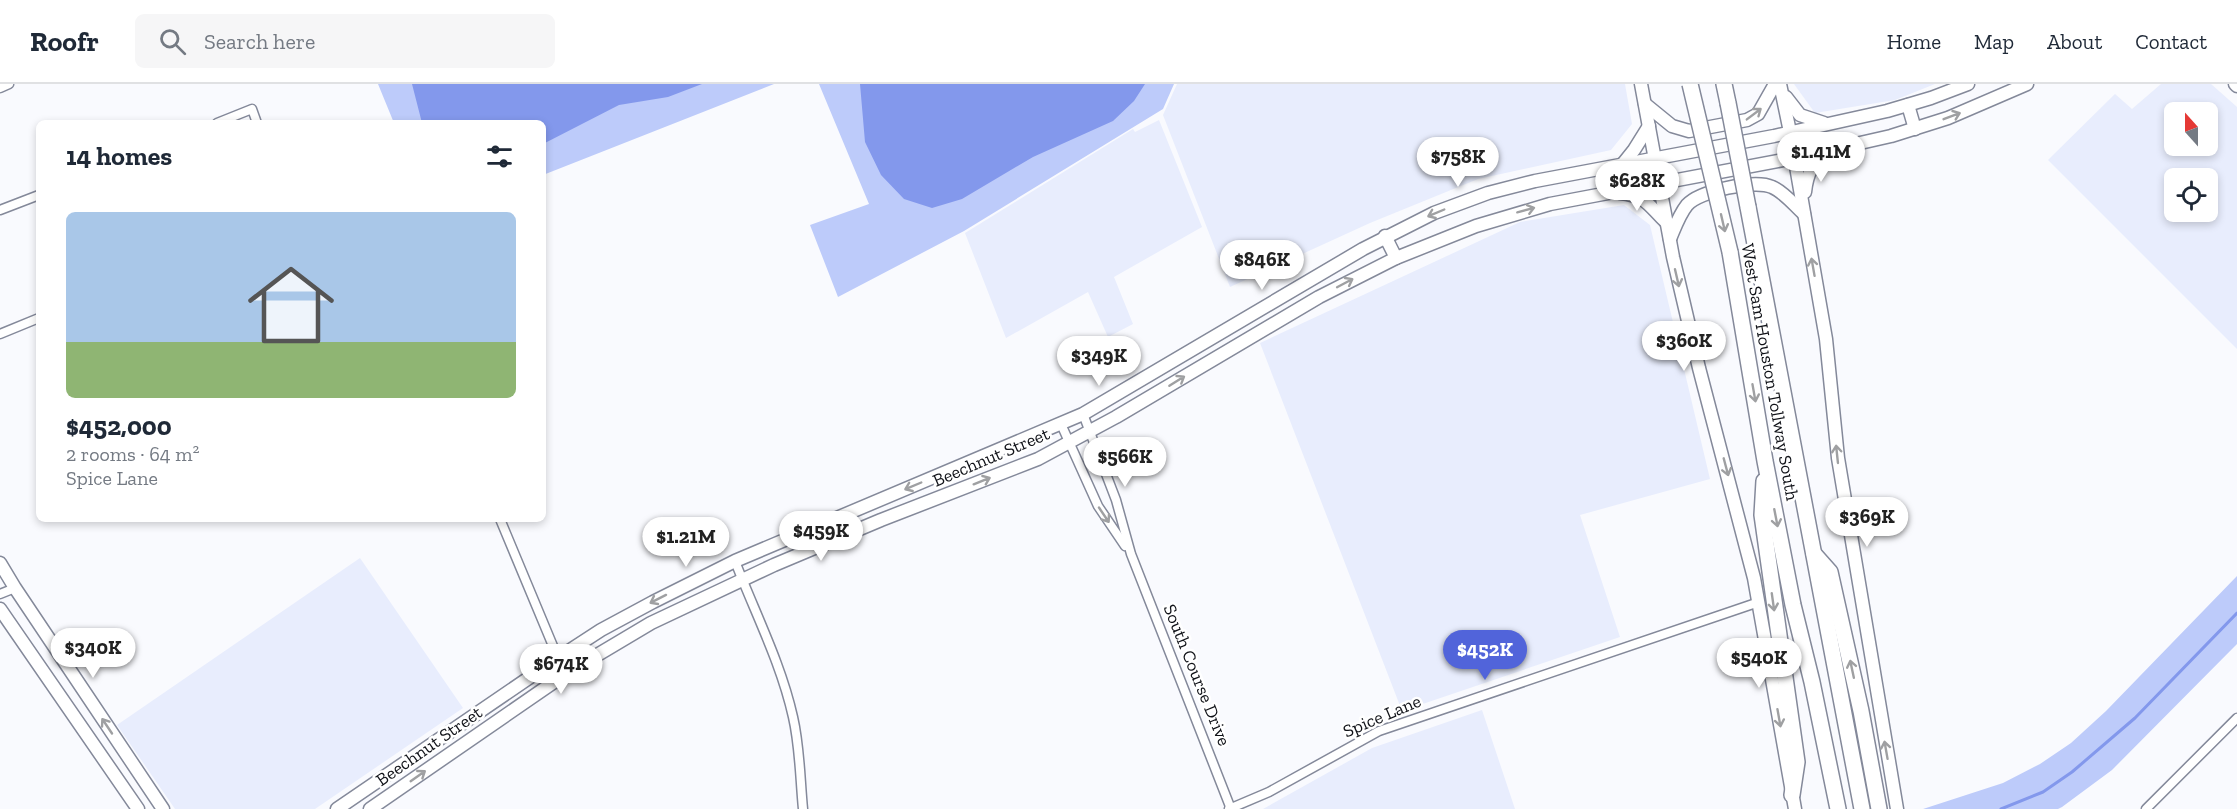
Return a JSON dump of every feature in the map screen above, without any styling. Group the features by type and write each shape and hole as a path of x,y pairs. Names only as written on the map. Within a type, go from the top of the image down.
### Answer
{"highway":[{"name":"West Sam Houston Tollway South","path":"1690,84 1730,252 1765,460 1793,605 1812,682 1838,809"},
{"name":"West Sam Houston Tollway South","path":"1724,84 1862,809"},
{"path":"1765,460 1762,515 1797,762 1794,802"},
{"path":"1814,553 1830,572 1880,809"}],"main road":[{"path":"1641,84 1669,240 1759,602 1794,802"},
{"name":"Beechnut Street","path":"336,809 601,630 735,561 1083,414 1385,236 1434,213 1488,193 1535,181 1828,124 1908,105 1968,84"},
{"name":"Beechnut Street","path":"370,809 538,692 651,623 742,579 881,520 1038,459 1069,444 1319,297 1396,258 1507,215 1610,192 1794,158 1915,129 1983,104 2026,84"},
{"path":"1645,104 1672,126 1689,131 1747,120 1758,114 1778,85"},
{"path":"1778,85 1793,110 1800,115 1828,124"},
{"path":"1778,85 1790,132 1826,339 1847,520 1897,808"},
{"path":"1908,105 1915,129"},
{"path":"1622,165 1649,126"},
{"path":"1804,214 1806,177 1816,162 1837,148"},
{"path":"1669,240 1688,204 1709,192 1761,184 1769,185 1778,190 1804,214"},
{"path":"1610,192 1641,197 1653,206 1666,223"},
{"path":"1385,236 1396,258"},
{"path":"1250,315 1261,330"},
{"path":"876,501 881,520"},
{"path":"0,562 15,588 163,809"},
{"path":"0,609 138,809"},
{"path":"538,692 539,683 560,666 558,658"},
{"path":"472,716 483,731"},
{"path":"108,766 126,754"},
{"path":"353,798 361,809"}],"street":[{"path":"0,88 9,84"},
{"path":"224,120 252,109 256,120"},
{"path":"0,210 36,196"},
{"path":"0,334 36,319"},
{"name":"South Course Drive","path":"1083,414 1116,500 1131,554 1231,809"},
{"name":"South Course Drive","path":"1061,424 1098,506 1131,554"},
{"path":"501,522 558,658"},
{"path":"735,561 779,669 793,717 799,753 803,809"},
{"path":"0,594 15,588"},
{"name":"Spice Lane","path":"1231,809 1269,792 1379,731 1759,602"},
{"path":"2146,809 2237,718"}],"shaded area":[{"path":"378,84 774,84 546,174 546,120 393,120"},
{"path":"819,84 1174,84 1163,109 964,231 838,297 810,225 869,204"},
{"path":"1177,84 1625,84 1632,124 1611,150 1478,179 1370,223 1230,287 1163,115"},
{"path":"1794,84 1935,84 1895,100 1815,113"},
{"path":"2161,84 2211,84 2237,107 2237,349 2048,160 2115,94 2132,109"},
{"path":"1159,120 1202,227 1114,277 1133,324 1108,337 1088,292 1006,338 965,233 1133,129 1135,132"},
{"path":"1624,205 1650,225 1710,479 1580,515 1620,637 1402,711 1260,343 1520,222"},
{"path":"360,558 463,708 315,809 175,809 117,725"},
{"path":"2237,576 2237,644 2112,770 2058,809 1923,809 2003,783 2040,764 2071,743 2106,711"},
{"path":"1482,710 1515,809 1263,809 1372,748"}],"water":[{"path":"412,84 702,84 668,97 619,105 546,142 546,120 421,120"},
{"path":"860,84 1145,84 1134,101 1113,121 1033,157 962,199 932,208 904,199 881,175 865,142"}],"waterway":[{"path":"2001,809 2043,792 2072,772 2135,718 2237,613"}]}
